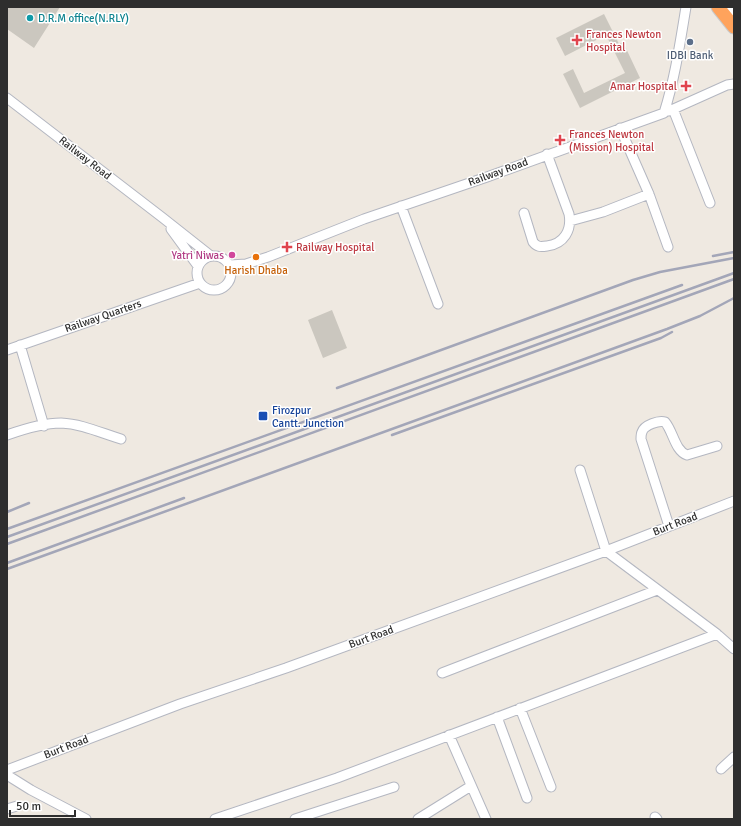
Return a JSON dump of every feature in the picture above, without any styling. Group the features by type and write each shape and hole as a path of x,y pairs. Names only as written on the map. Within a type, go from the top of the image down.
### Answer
{"highway":[{"path":"718,7 734,27"}],"street":[{"path":"664,113 670,95 677,62 686,7"},
{"path":"731,7 734,12"},
{"name":"Railway Road","path":"230,265 246,264 268,257 364,219 487,177 547,154 664,113 727,85 734,84"},
{"name":"Railway Road","path":"7,98 211,256"},
{"path":"673,109 710,203"},
{"path":"620,128 649,194 668,247"},
{"path":"524,213 533,242 541,247 552,246 560,242 569,229 569,214 547,154"},
{"path":"570,221 602,212 649,194"},
{"path":"401,206 438,304"},
{"name":"Railway Road","path":"163,218 198,266"},
{"path":"211,256 222,257 230,265 232,273 230,281 224,288 215,291 206,289 200,283 197,276 198,266 203,260 211,256"},
{"name":"Railway Quarters","path":"7,350 200,283"},
{"path":"20,345 44,426"},
{"path":"669,526 641,439 642,430 662,421 665,422 679,450 683,454 687,455 717,446"},
{"path":"7,435 32,427 61,423 83,427 121,439"},
{"path":"580,470 606,550 717,634 734,649"},
{"name":"Burt Road","path":"7,770 173,706 300,662 606,550 734,501"},
{"path":"442,673 658,590"},
{"path":"215,819 337,778 717,634"},
{"path":"520,708 551,787"},
{"path":"497,717 527,798"},
{"path":"449,735 486,819"},
{"path":"721,769 734,757"},
{"path":"7,775 31,790 86,819"},
{"path":"418,819 471,786"},
{"path":"295,819 394,787"},
{"path":"7,809 17,806"}],"building":[{"name":"D.R.M office(N.RLY)","path":"7,7 60,7 34,48 7,29"},
{"path":"604,14 619,44 623,42 640,78 580,108 563,74 573,69 584,93 625,73 606,35 565,56 556,38"},
{"path":"332,310 347,348 323,358 308,320"}],"railway":[{"path":"713,256 734,252"},
{"path":"337,388 633,280 660,272 734,258"},
{"path":"7,537 734,273"},
{"path":"7,544 734,279"},
{"path":"7,529 682,285"},
{"path":"7,569 667,329 700,316 734,298"},
{"path":"392,435 661,338 672,332"},
{"path":"7,563 184,498"},
{"path":"7,512 29,503"}],"place":[{"name":"D.R.M office(N.RLY)","path":"30,18"},
{"name":"Frances Newton Hospital","path":"577,40"},
{"name":"IDBI Bank","path":"690,42"},
{"name":"Amar Hospital","path":"686,86"},
{"name":"Frances Newton (Mission) Hospital","path":"560,140"},
{"name":"Railway Hospital","path":"287,247"},
{"name":"Yatri Niwas","path":"232,255"},
{"name":"Harish Dhaba","path":"256,257"},
{"name":"Firozpur Cantt. Junction","path":"263,416"}]}
